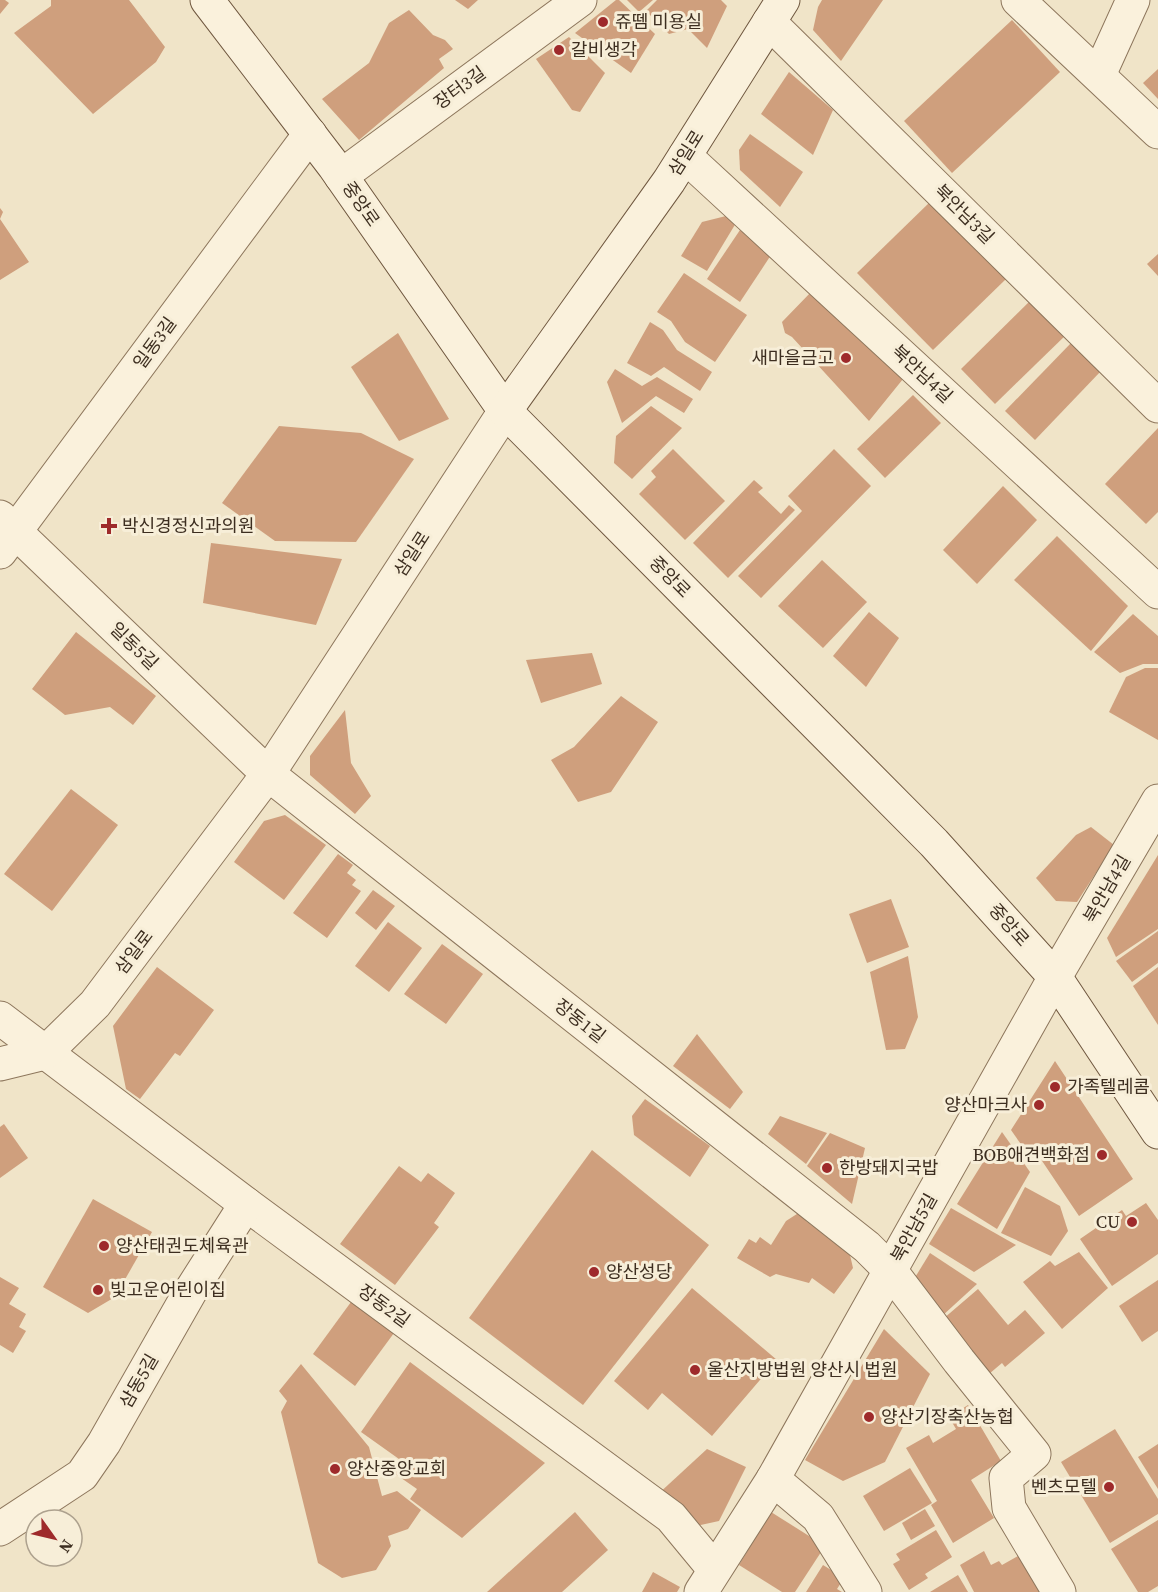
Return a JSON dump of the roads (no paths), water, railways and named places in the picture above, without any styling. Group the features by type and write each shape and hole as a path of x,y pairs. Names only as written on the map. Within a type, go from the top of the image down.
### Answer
{"street":[{"name":"중앙로","path":"207,0 310,134 506,411 926,834 1055,977 1158,1132"},
{"name":"장터3길","path":"340,176 580,0"},
{"path":"1018,0 1158,132"},
{"path":"1099,75 1133,0"},
{"name":"삼일로","path":"45,1053 95,1004 267,774 506,411 669,181 776,11"},
{"name":"북안남3길","path":"776,11 1158,406"},
{"name":"일동3길","path":"5,534 310,134"},
{"name":"북안남4길","path":"685,156 1158,592"},
{"name":"일동5길","path":"5,534 267,774"},
{"name":"장동1길","path":"267,774 867,1247 890,1270 1034,1454 1006,1478 1009,1508 1059,1592"},
{"name":"북안남4길","path":"1055,977 1158,801"},
{"name":"북안남5길","path":"707,1581 773,1479 1055,977"},
{"name":"장동2길","path":"0,1018 246,1204 670,1517 707,1581"},
{"path":"0,1064 45,1053"},
{"name":"삼동5길","path":"0,1529 82,1475 104,1443 190,1292 246,1204"},
{"path":"773,1479 818,1516 865,1592"}],"place":[{"name":"쥬뗌 미용실","path":"603,22"},
{"name":"갈비생각","path":"559,50"},
{"name":"새마을금고","path":"846,358"},
{"name":"박신경정신과의원","path":"109,526"},
{"name":"가족텔레콤","path":"1055,1087"},
{"name":"양산마크사","path":"1039,1105"},
{"name":"BOB애견백화점","path":"1102,1155"},
{"name":"한방돼지국밥","path":"827,1168"},
{"name":"CU","path":"1132,1222"},
{"name":"양산태권도체육관","path":"104,1246"},
{"name":"양산성당","path":"594,1272"},
{"name":"빛고운어린이집","path":"98,1290"},
{"name":"울산지방법원 양산시 법원","path":"695,1370"},
{"name":"양산기장축산농협","path":"869,1417"},
{"name":"양산중앙교회","path":"335,1469"},
{"name":"벤츠모텔","path":"1109,1487"}]}
